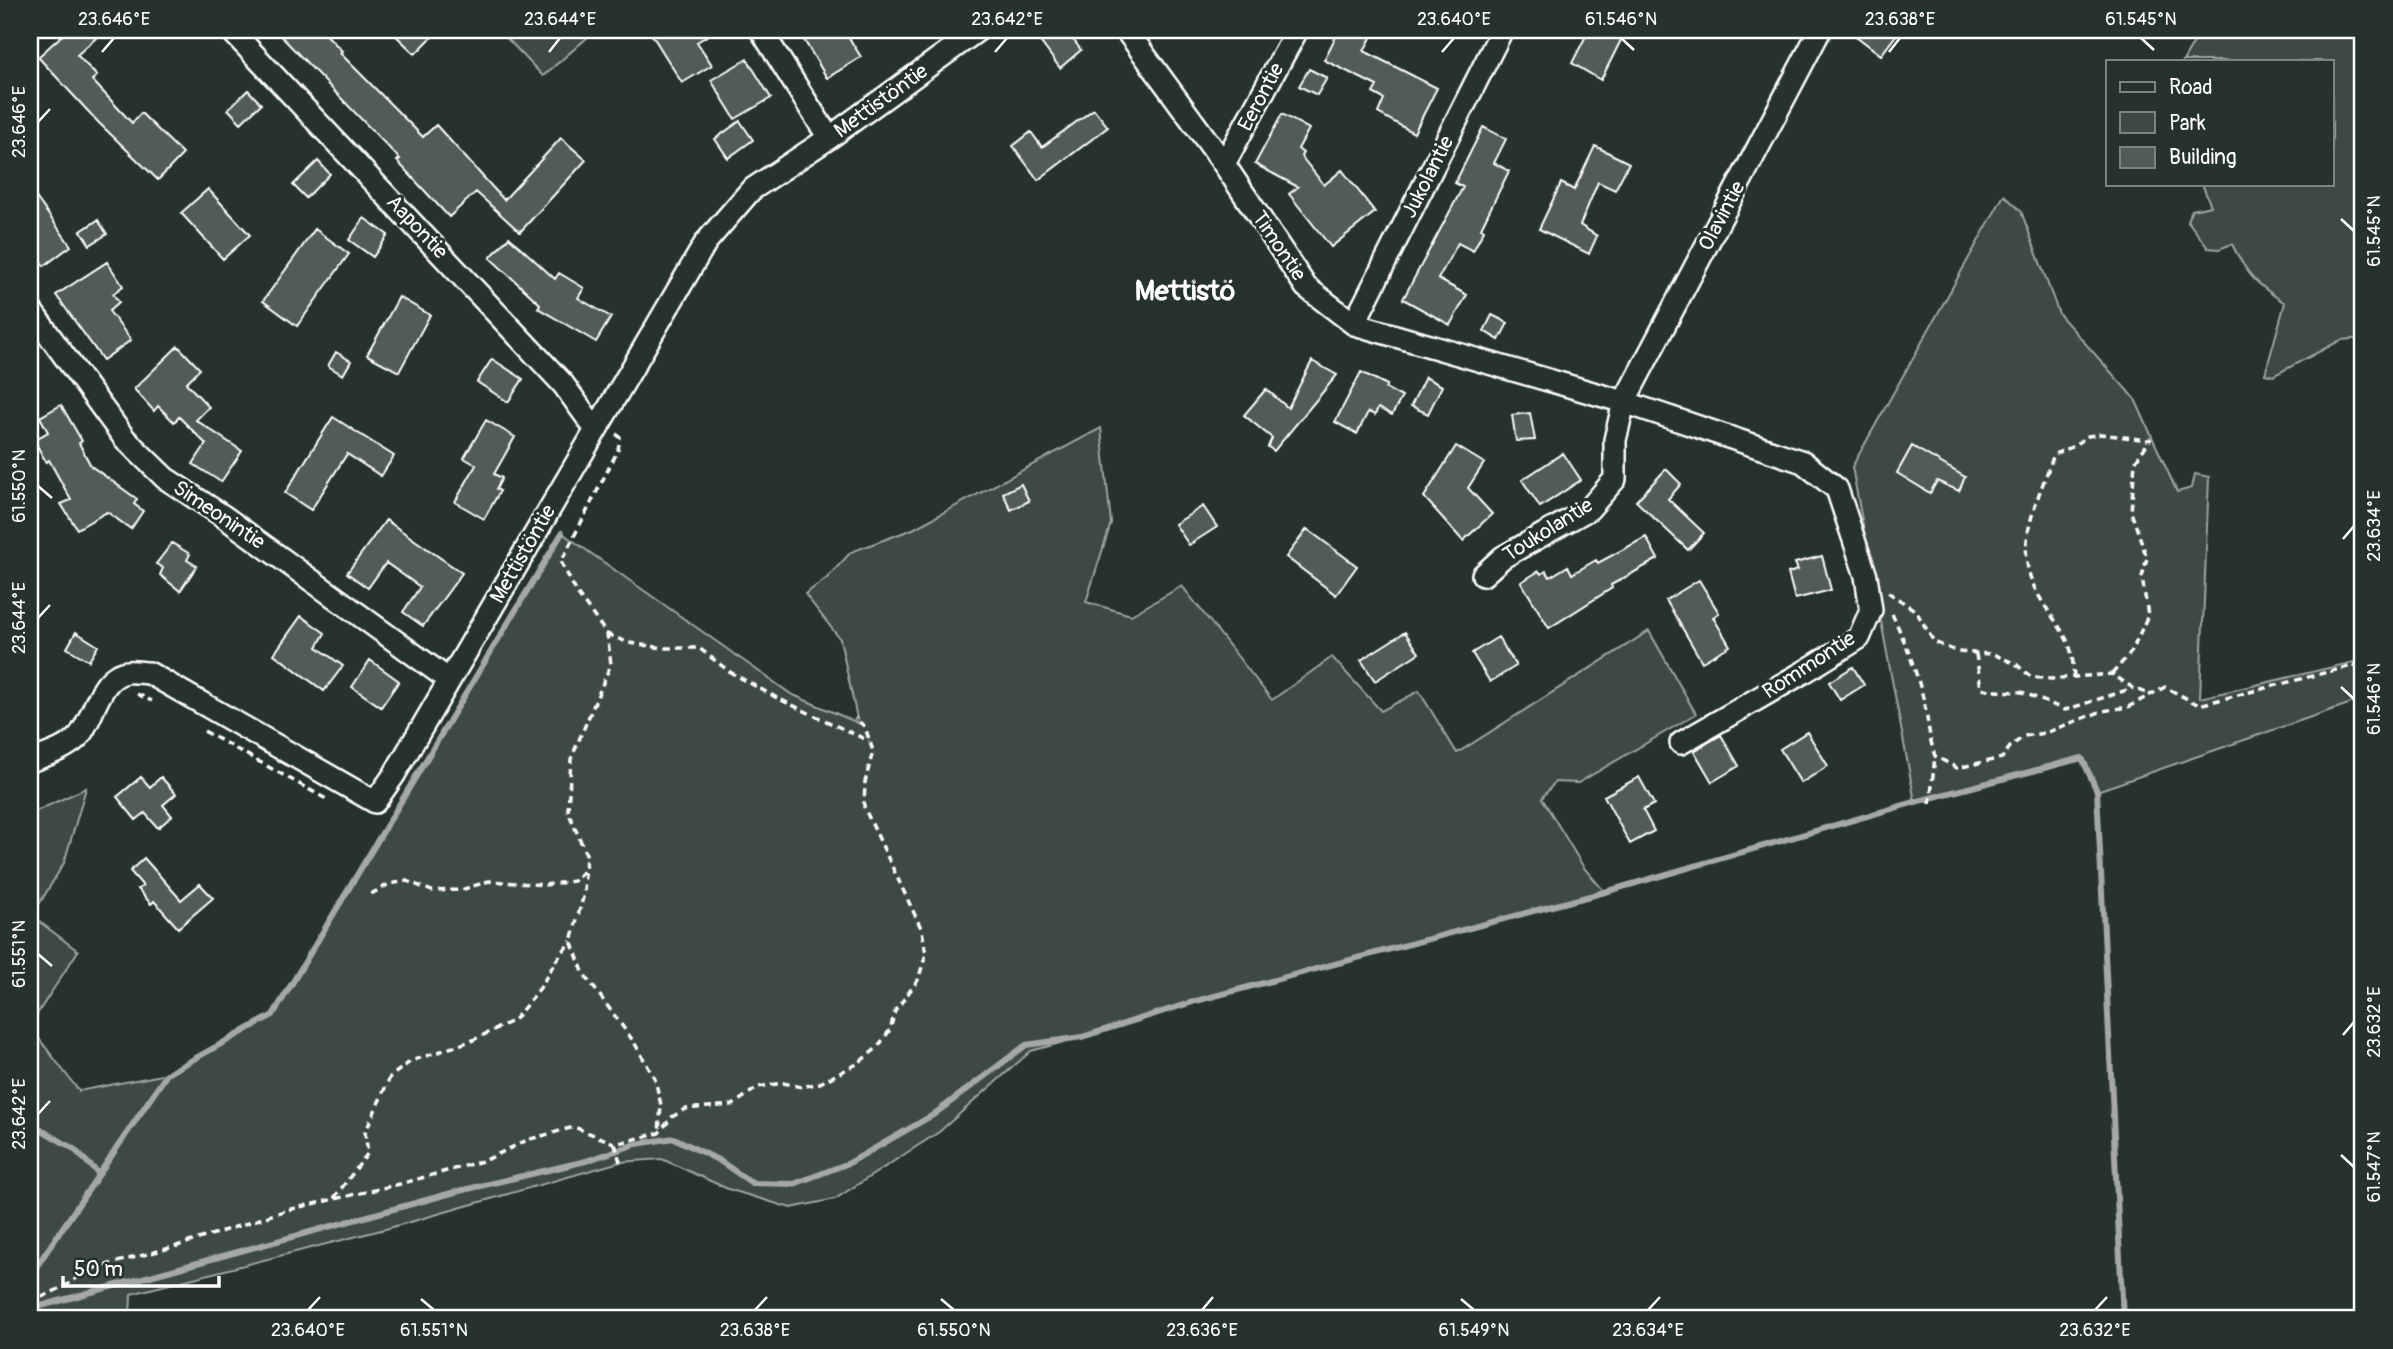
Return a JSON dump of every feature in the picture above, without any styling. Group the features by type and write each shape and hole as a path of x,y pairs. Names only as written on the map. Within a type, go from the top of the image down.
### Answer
{"street":[{"name":"Aapontie","path":"231,30 564,384 598,426"},
{"path":"761,30 830,138"},
{"name":"Mettistöntie","path":"30,761 59,750 79,736 113,679 126,672 149,673 375,802 394,775 706,242 751,190 830,138 978,30"},
{"name":"Timontie","path":"1126,30 1224,164 1306,287 1354,324 1624,402"},
{"name":"Eerontie","path":"1224,164 1297,30"},
{"name":"Jukolantie","path":"1354,324 1502,30"},
{"name":"Olavintie","path":"1624,402 1820,30"},
{"name":"Simeonintie","path":"30,309 125,439 165,478 223,516 449,680"},
{"name":"Toukolantie","path":"1483,575 1503,556 1589,509 1615,479 1615,440 1624,402"},
{"name":"Rommontie","path":"1624,402 1803,462 1837,489 1866,576 1876,595 1859,638 1681,743"}],"path":[{"path":"333,1200 368,1153 365,1133 390,1077 411,1060 471,1041 514,1020 540,988 571,941 584,894 586,854 568,811 571,760 611,664 607,634 578,595 561,562 618,450 620,437 598,426"},
{"path":"2074,677 2069,645 2030,578 2026,541 2054,454 2088,436 2101,434 2150,439 2135,462 2131,512 2147,558 2142,577 2148,615 2132,651 2112,674"},
{"path":"1930,803 1935,756 1924,702 1904,639 1876,595 1890,591 1916,611 1934,642 1958,652 1993,654 2016,664 2031,677 2051,679 2112,674 2133,688 2149,694"},
{"path":"607,634 629,643 664,648 699,648 730,672 765,692 869,741"},
{"path":"1976,653 1981,688 2022,692 2065,710 2133,688"},
{"path":"1935,756 1957,768 2001,758 2024,736 2045,733 2102,710 2128,707 2165,687 2199,705 2363,663"},
{"path":"125,695 138,694 161,706"},
{"path":"30,1298 42,1297 71,1283 84,1271 177,1247 287,1210 400,1184 486,1160 527,1140 574,1127 615,1146 659,1133 673,1117 685,1109 733,1105 758,1087 783,1083 802,1087 820,1083 857,1064 877,1048 890,1030 894,1011 918,980 926,954 922,930 864,807 865,782 873,751 865,727 855,718"},
{"path":"197,727 326,801 339,799 350,788"},
{"path":"371,894 389,884 407,881 432,891 461,890 489,881 545,885 574,881 585,868"},
{"path":"571,941 584,974 634,1042 655,1079 661,1105 659,1133"},
{"path":"615,1146 620,1161"}],"green space":[{"path":"499,30 596,30 543,76"},
{"path":"2201,30 2363,30 2363,338 2341,340 2273,376 2265,374 2285,303 2253,278 2232,244 2219,249 2208,248 2187,220 2192,210 2211,206 2203,186 2334,186 2334,60 2184,60"},
{"path":"2004,195 2021,211 2059,314 2135,399 2177,492 2192,488 2195,474 2209,477 2200,698 2363,660 2363,699 2097,791 2082,758 1915,802 1852,467"},
{"path":"1101,428 1111,523 1086,602 1131,615 1182,586 1272,700 1332,657 1381,711 1419,691 1457,753 1649,631 1696,714 1578,783 1555,782 1542,798 1584,868 1605,892 1196,1001 1031,1051 939,1132 835,1199 791,1208 728,1189 662,1159 620,1162 389,1228 131,1294 130,1319 30,1319 30,1027 79,1091 167,1074 273,1015 562,533 791,694 858,723 840,639 805,594 827,578 851,552 913,529"},
{"path":"86,788 64,863 32,916 78,951 30,1025 30,814"}],"building":[{"path":"68,30 105,30 77,55 97,76 92,80 132,123 141,113 183,154 158,180 98,122 38,57"},
{"path":"275,30 322,30 342,51 340,53 423,137 436,125 504,200 561,138 586,160 520,232 476,192 449,217 397,161 400,159"},
{"path":"390,30 439,30 415,54"},
{"path":"649,30 717,30 697,42 712,65 682,83"},
{"path":"798,30 844,30 861,57 827,78"},
{"path":"1053,30 1066,30 1081,50 1060,68 1039,40"},
{"path":"1339,30 1375,30 1364,51 1437,88 1414,133 1378,113 1384,99 1373,93 1377,86 1324,60"},
{"path":"1589,30 1626,30 1601,80 1572,63"},
{"path":"1848,30 1900,30 1881,55"},
{"path":"747,59 771,98 735,119 711,80"},
{"path":"1309,69 1327,78 1317,95 1299,86"},
{"path":"248,90 261,104 241,123 228,109"},
{"path":"1094,109 1108,127 1038,180 1013,146 1031,132 1042,147"},
{"path":"1282,114 1309,129 1298,149 1324,185 1342,170 1375,212 1331,247 1289,194 1298,187 1255,164"},
{"path":"740,121 753,140 728,158 715,139"},
{"path":"1483,127 1506,139 1494,163 1509,171 1481,228 1484,230 1473,251 1458,243 1438,279 1467,295 1450,325 1403,299 1463,187 1455,183"},
{"path":"1595,146 1629,163 1615,190 1598,182 1580,225 1597,236 1589,254 1539,229 1561,183 1574,190"},
{"path":"318,161 330,174 306,198 293,185"},
{"path":"30,189 71,246 44,266 30,247"},
{"path":"208,189 250,235 223,259 181,213"},
{"path":"364,218 388,235 373,257 349,240"},
{"path":"98,220 107,234 90,245 81,231"},
{"path":"315,229 349,254 297,326 263,301"},
{"path":"509,237 555,279 559,273 584,288 578,298 611,317 596,342 538,308 540,304 490,258"},
{"path":"107,262 123,286 113,294 119,302 109,311 131,340 103,360 56,295"},
{"path":"399,297 430,315 399,372 367,355"},
{"path":"1492,315 1508,323 1499,340 1484,331"},
{"path":"178,346 200,369 186,383 209,407 196,420 242,451 221,482 193,464 206,444 179,417 174,422 158,406 154,411 134,389"},
{"path":"336,352 351,361 343,375 328,366"},
{"path":"492,359 523,379 508,402 477,382"},
{"path":"1312,361 1337,375 1274,451 1268,447 1272,438 1244,415 1266,389 1288,408"},
{"path":"1361,372 1387,385 1385,388 1402,397 1392,415 1378,408 1375,415 1368,412 1357,434 1335,422"},
{"path":"1425,377 1442,386 1428,414 1411,406"},
{"path":"61,405 82,441 79,443 91,466 137,499 134,504 143,511 131,529 107,512 77,529 61,504 71,500 49,460 46,462 34,440 48,432 40,417"},
{"path":"1530,413 1535,440 1516,441 1512,415"},
{"path":"333,417 394,456 381,476 347,454 311,510 285,493"},
{"path":"486,420 515,437 494,474 502,478 496,489 500,491 484,519 455,502 476,465 464,458"},
{"path":"1456,446 1484,463 1468,488 1492,514 1463,541 1424,497"},
{"path":"1912,446 1965,477 1959,491 1937,481 1930,493 1897,473"},
{"path":"1563,453 1581,480 1540,507 1522,480"},
{"path":"1666,469 1681,484 1668,499 1704,533 1688,550 1636,501"},
{"path":"1021,484 1029,501 1011,510 1003,493"},
{"path":"1203,506 1217,527 1189,545 1175,524"},
{"path":"386,520 462,573 423,626 403,612 420,587 386,563 368,588 347,573"},
{"path":"1307,529 1357,566 1336,595 1286,557"},
{"path":"1646,537 1658,559 1611,585 1612,588 1549,628 1521,582 1539,571 1541,574 1546,571 1550,577 1568,566 1572,574"},
{"path":"172,543 190,554 187,560 197,566 180,591 160,575 163,568 156,564"},
{"path":"1822,556 1831,590 1795,599 1788,573 1798,570 1795,563"},
{"path":"1699,580 1719,613 1713,617 1730,646 1702,662 1666,600"},
{"path":"301,616 325,633 317,647 343,666 324,691 274,654"},
{"path":"76,632 98,646 89,661 67,648"},
{"path":"1405,632 1419,653 1375,681 1361,660"},
{"path":"1498,637 1516,666 1490,682 1472,653"},
{"path":"370,660 399,681 381,707 352,687"},
{"path":"1853,667 1864,685 1840,700 1829,682"},
{"path":"1807,732 1828,766 1801,783 1780,749"},
{"path":"1721,735 1739,766 1712,782 1694,751"},
{"path":"141,777 150,787 161,777 176,794 163,805 172,816 158,828 145,813 136,820 117,797"},
{"path":"1639,777 1654,804 1643,810 1654,831 1630,844 1604,796"},
{"path":"144,858 181,900 200,884 213,898 178,928 154,901 151,904 138,889 143,886 130,871"}],"waterway":[{"path":"30,1276 167,1074 273,1015 562,533"},
{"path":"30,1309 459,1191 586,1161 636,1144 674,1138 720,1161 752,1183 794,1184 849,1163 933,1115 1026,1045 1082,1037 1196,1001 1605,892 1915,802 2082,758 2097,791 2123,1319"},
{"path":"30,1123 74,1149 99,1174"}],"district":[{"name":"Mettistö","path":"1185,291"}]}
